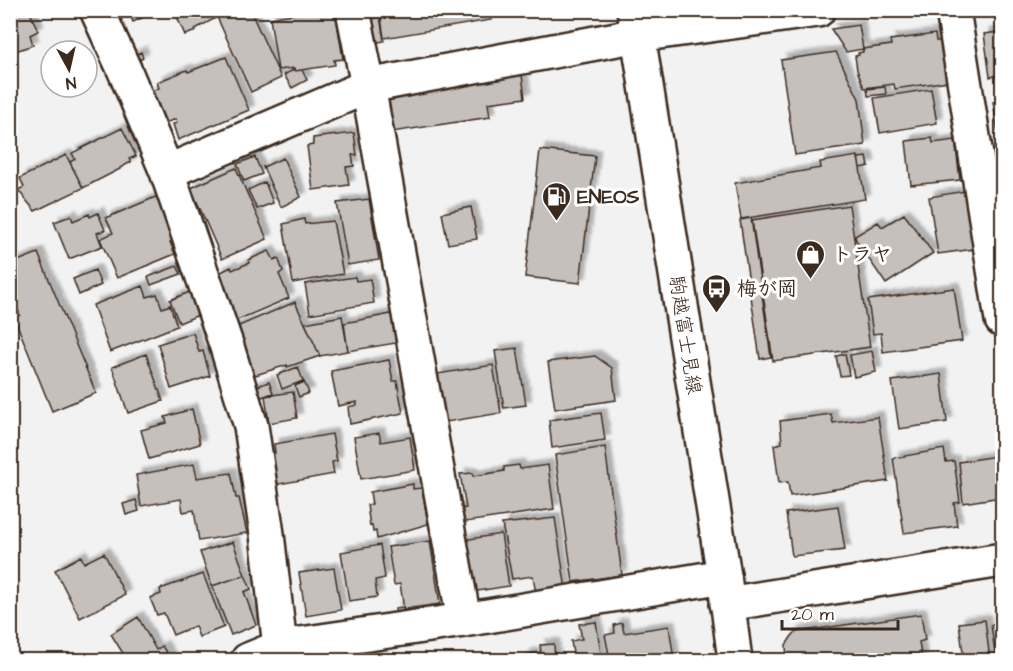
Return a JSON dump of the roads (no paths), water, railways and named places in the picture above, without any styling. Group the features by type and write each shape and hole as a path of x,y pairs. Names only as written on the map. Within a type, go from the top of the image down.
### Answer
{"street":[{"path":"97,10 167,172 227,347 251,426 267,534 280,647"},
{"path":"353,10 464,620"},
{"path":"167,172 368,86 636,23 818,10"},
{"path":"953,10 1002,320"},
{"name":"駒越富士見線","path":"636,23 735,660"},
{"path":"248,660 280,647 464,620 1002,560"}],"place":[{"name":"ENEOS","path":"556,222"},
{"name":"トラヤ","path":"811,280"},
{"name":"梅が岡","path":"716,314"}]}
